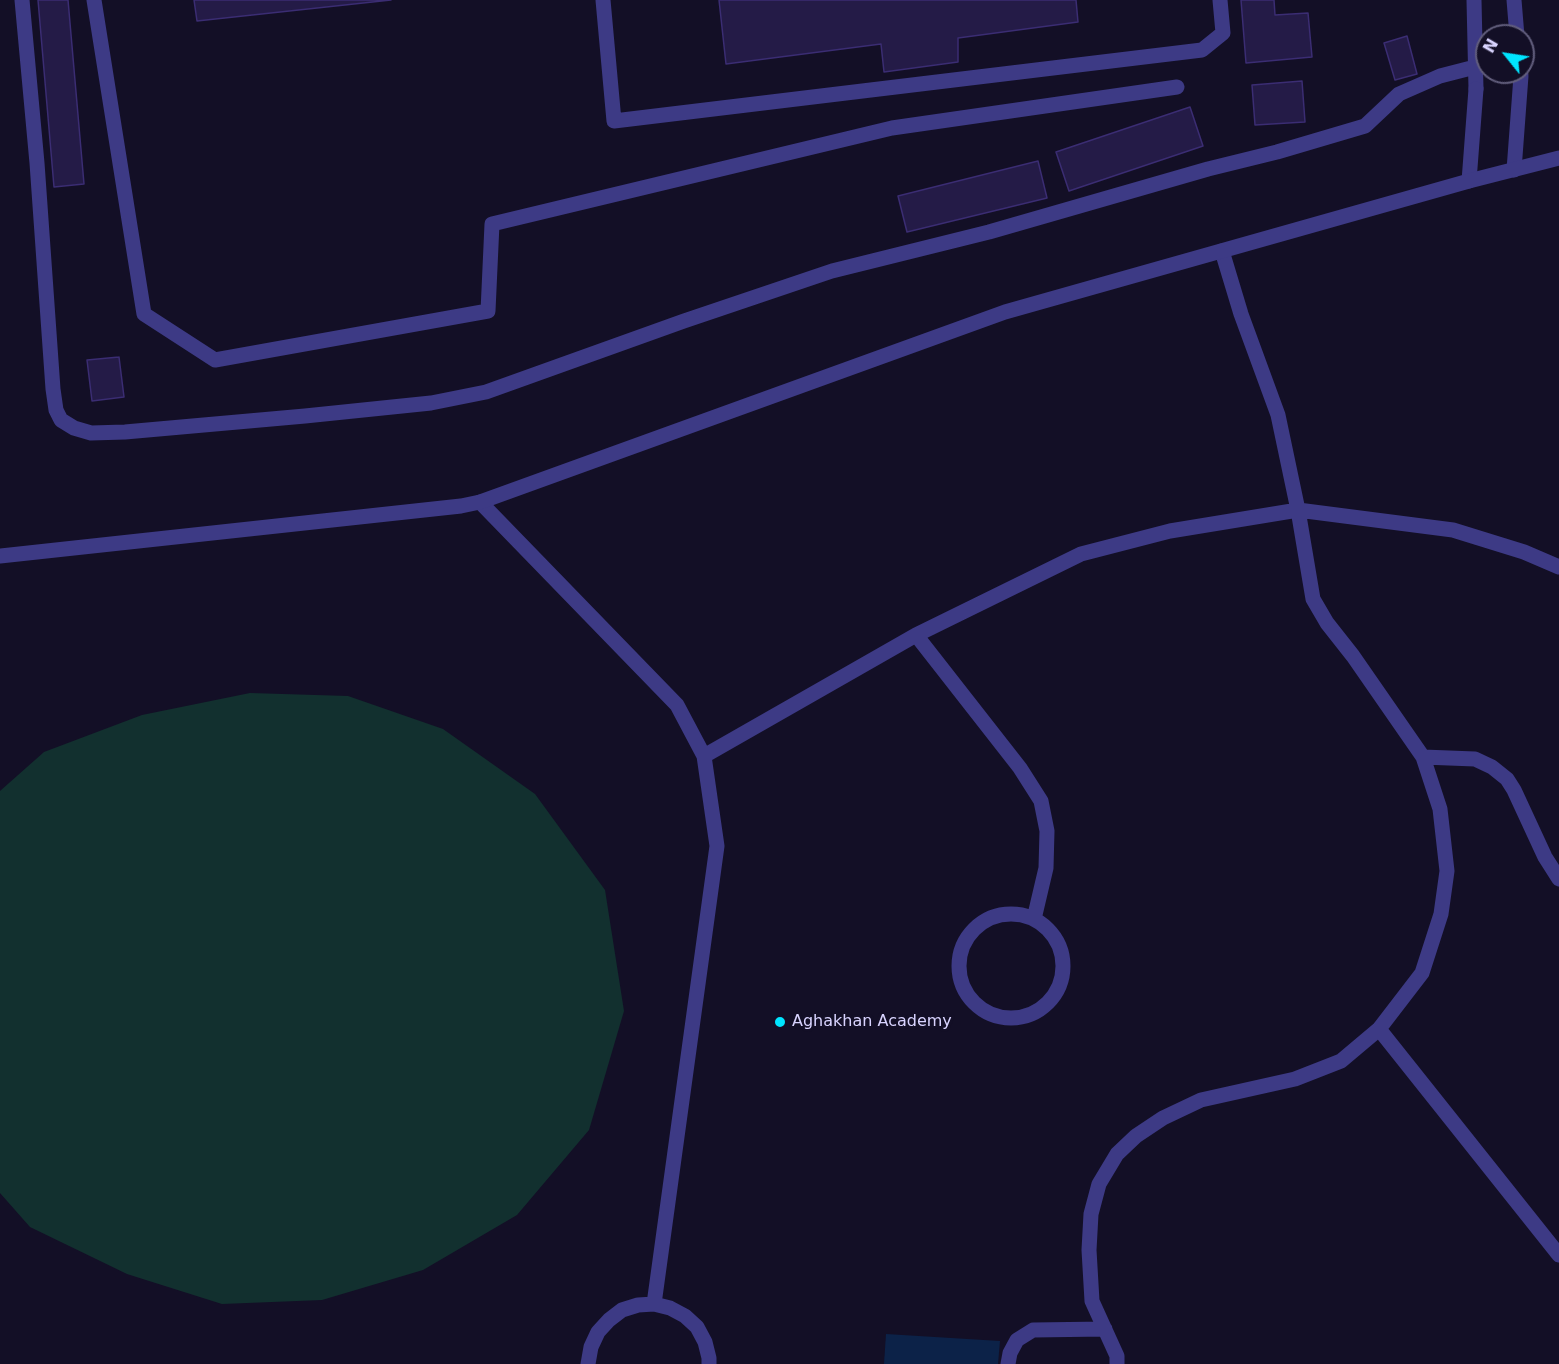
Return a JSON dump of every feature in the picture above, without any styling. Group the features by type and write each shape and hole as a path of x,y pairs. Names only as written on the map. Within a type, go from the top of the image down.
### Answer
{"street":[{"path":"22,0 56,410 61,420 74,428 91,433 125,432 431,403 486,392 832,271 989,232 1365,126 1399,94 1440,76 1475,67 1474,0"},
{"path":"94,0 144,314 215,360 488,311 492,224 892,128 1178,87"},
{"path":"603,0 614,122 1202,50 1223,33 1220,0"},
{"path":"1514,0 1516,24"},
{"path":"1469,181 1476,84"},
{"path":"1514,170 1520,84"},
{"path":"0,556 480,502 1005,312 1469,181 1559,158"},
{"path":"1118,1364 1117,1356 1092,1301 1089,1250 1091,1214 1099,1184 1117,1154 1136,1136 1163,1118 1201,1100 1295,1079 1341,1061 1379,1029 1422,973 1441,914 1447,871 1440,808 1423,757 1353,656 1327,623 1313,599 1298,510 1278,415 1241,314 1222,250"},
{"path":"480,502 676,705 704,756 717,846 654,1304"},
{"path":"704,756 916,635 1081,554 1170,531 1298,510 1453,530 1524,552 1559,567"},
{"path":"916,635 1020,768 1041,801 1047,831 1046,868 1034,919"},
{"path":"1423,757 1475,759 1492,767 1507,779 1545,857 1559,879"},
{"path":"1016,914 1034,919 1048,929 1059,944 1064,962 1062,980 1054,997 1041,1010 1024,1017 1006,1019 989,1014 974,1004 964,988 959,970 961,952 969,936 982,923 998,915 1016,914"},
{"path":"1379,1029 1559,1255"},
{"path":"588,1364 591,1347 598,1332 609,1320 622,1310 638,1305 654,1304 670,1308 685,1316 697,1327 705,1342 709,1364"},
{"path":"1008,1364 1010,1353 1017,1340 1034,1330 1104,1329"}],"green space":[{"path":"250,693 348,696 443,729 535,794 605,890 624,1011 589,1130 517,1215 423,1270 322,1300 222,1304 127,1274 30,1227 0,1193 0,791 44,752 142,715"}],"water":[{"path":"886,1334 1000,1341 998,1364 884,1364"}],"building":[{"path":"38,0 68,0 84,184 54,187"},
{"path":"194,0 391,0 197,21"},
{"path":"719,0 1076,0 1078,22 958,38 958,62 884,72 881,44 726,64"},
{"path":"1241,0 1274,0 1275,15 1308,13 1312,57 1246,63"},
{"path":"1407,36 1417,74 1395,80 1384,43"},
{"path":"1302,81 1305,122 1255,125 1252,85"},
{"path":"1190,107 1203,146 1069,191 1056,152"},
{"path":"1038,161 1047,198 907,232 898,196"},
{"path":"119,357 124,397 92,401 87,360"}],"place":[{"name":"Aghakhan Academy","path":"780,1022"}]}
